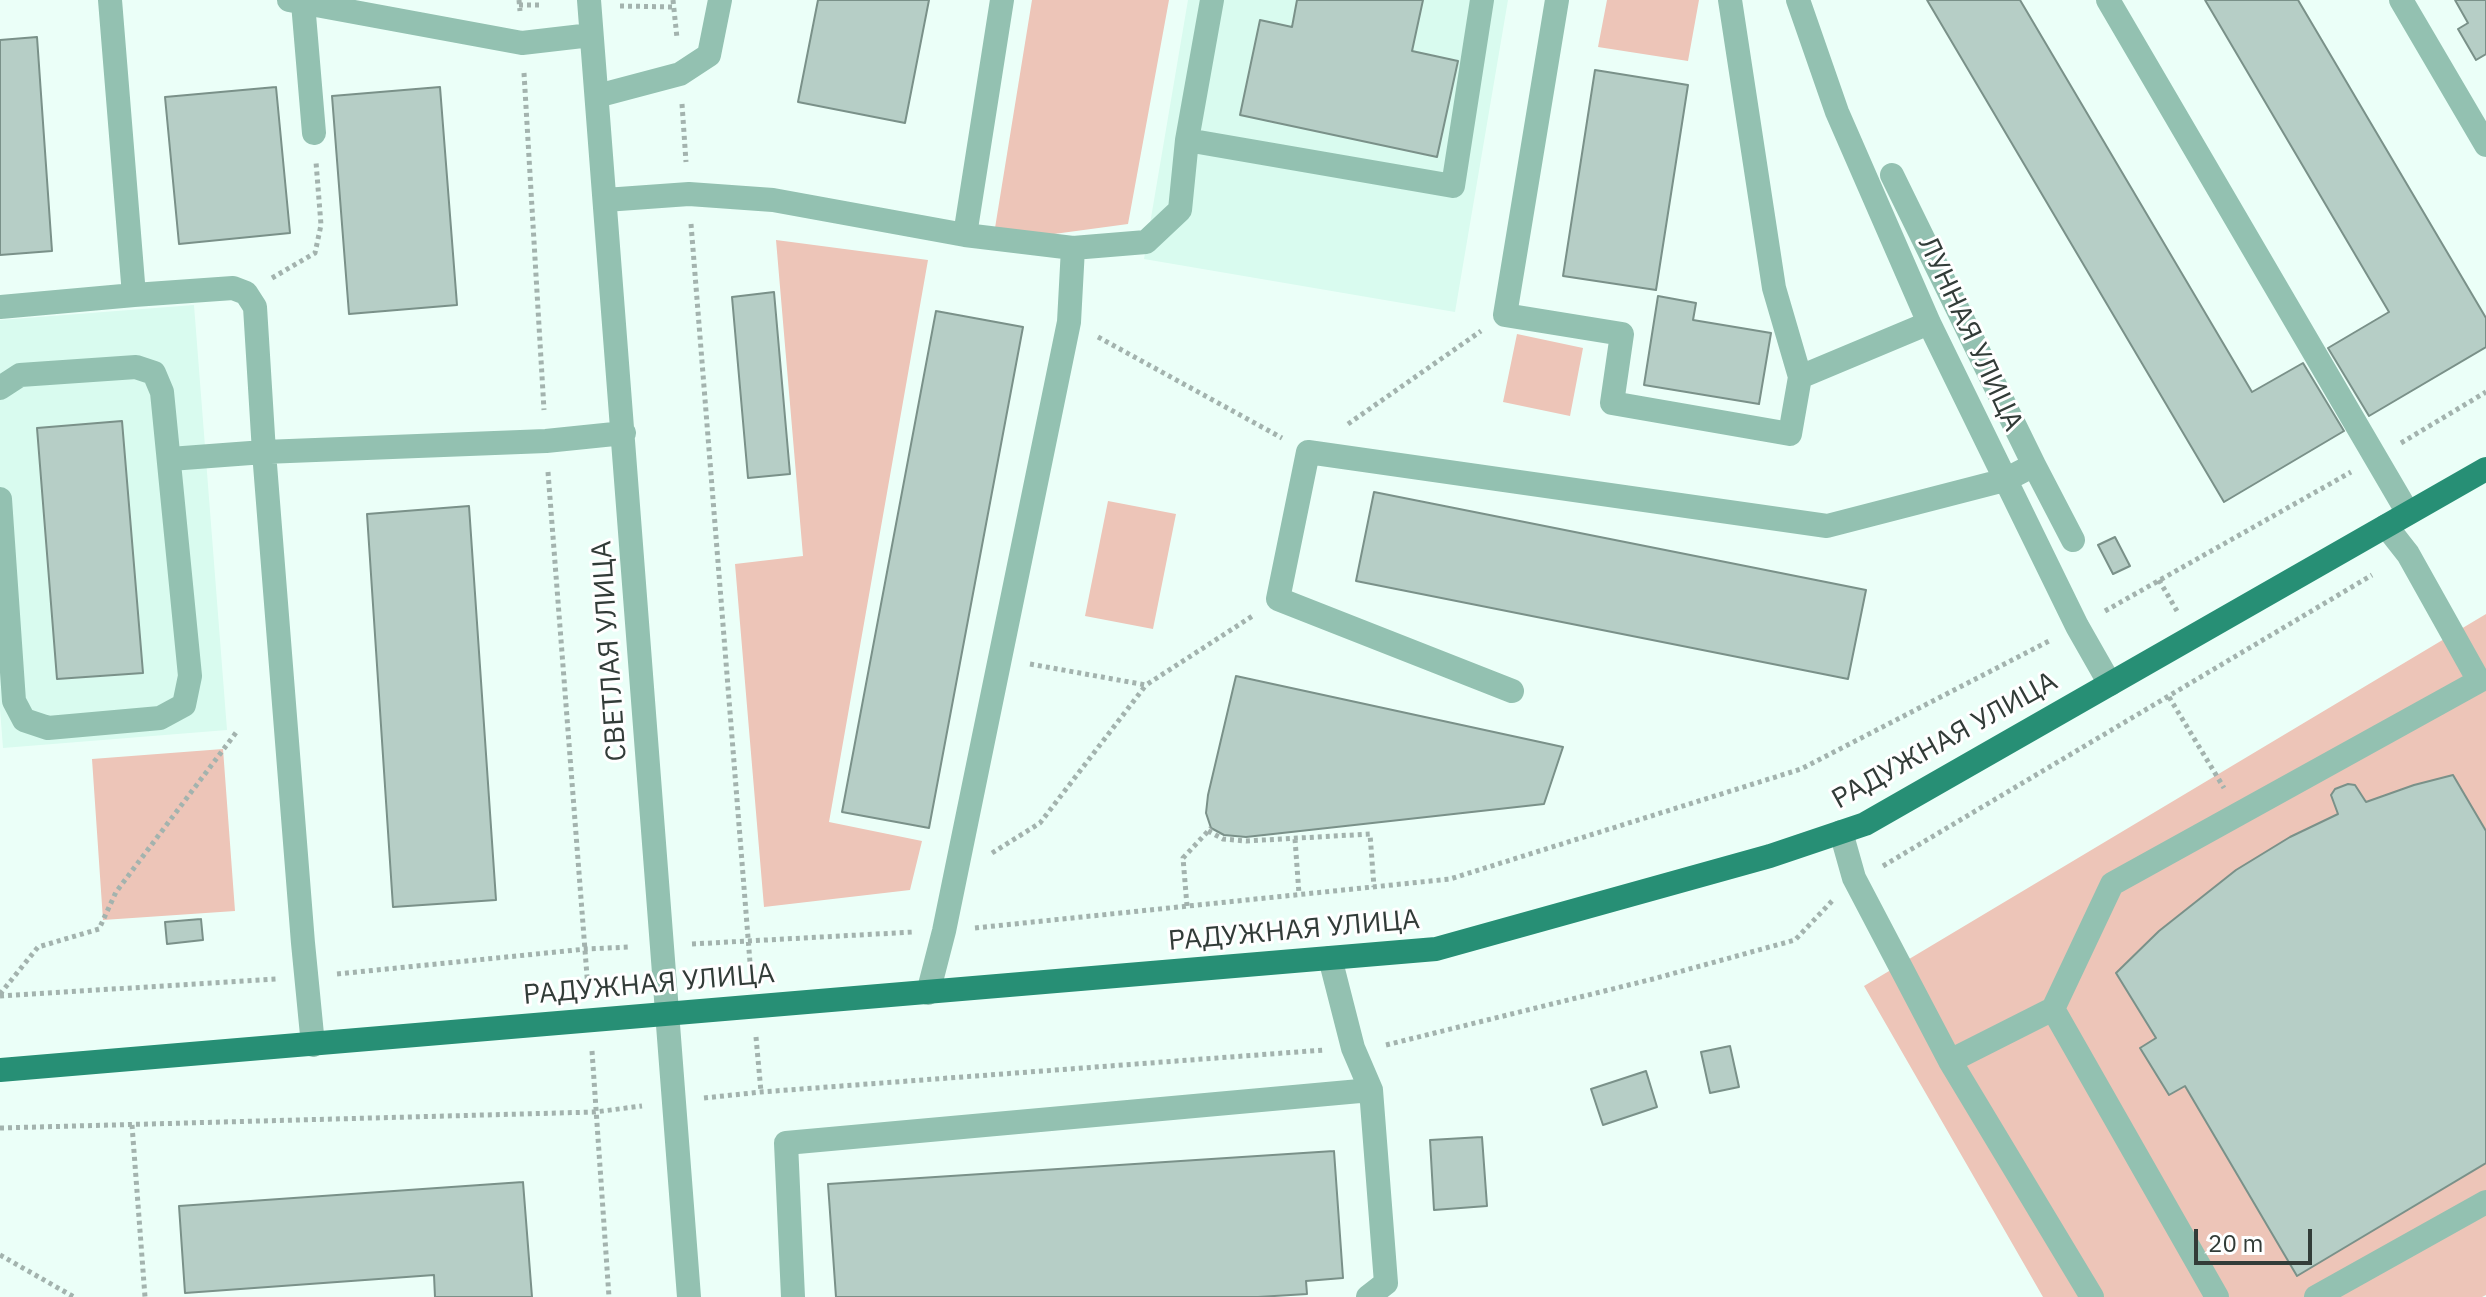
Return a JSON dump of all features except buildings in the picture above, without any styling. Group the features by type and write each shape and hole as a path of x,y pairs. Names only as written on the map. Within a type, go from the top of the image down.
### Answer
{"main road":[{"name":"РАДУЖНАЯ УЛИЦА","path":"0,1070 1436,949 1770,856 1865,824 2486,469"}],"street":[{"path":"110,0 134,295"},
{"name":"СВЕТЛАЯ УЛИЦА","path":"589,0 689,1297"},
{"path":"597,96 680,74 709,55 720,0"},
{"path":"965,235 1002,0"},
{"path":"605,200 689,194 773,200 965,235 1073,248 1146,242 1180,210 1187,140 1212,0"},
{"path":"1187,140 1453,186 1482,0"},
{"path":"1557,0 1505,315 1622,334 1612,403 1790,434 1800,377 1774,288 1730,0"},
{"name":"ЛУННАЯ УЛИЦА","path":"1798,0 1837,112 1929,323 2077,626 2110,684"},
{"path":"2108,0 2408,513"},
{"path":"2401,0 2486,145"},
{"path":"314,133 296,1 522,43 591,35"},
{"path":"1892,175 2073,540"},
{"path":"928,993 944,931 1069,322 1073,248"},
{"path":"0,307 233,288 246,293 255,307 313,1045"},
{"path":"1800,377 1929,323"},
{"path":"0,388 20,375 136,367 154,373 162,392 170,459 190,676 184,705 160,718 48,728 24,720 14,701 0,499"},
{"path":"170,459 264,452 546,441 624,433"},
{"path":"1512,691 1278,599 1308,452 1827,526 2005,480 2034,465"},
{"path":"1950,1061 2053,1009 2112,884 2239,813 2482,687 2408,554 2386,526"},
{"path":"1841,832 1854,878 1950,1061 2092,1297"},
{"path":"1330,958 1353,1048 1371,1090 1386,1283 1368,1297"},
{"path":"2053,1009 2217,1297"},
{"path":"793,1297 786,1143 1371,1090"},
{"path":"2316,1297 2486,1202"}],"path":[{"path":"0,1128 595,1112 761,1092 673,0"},
{"path":"246,293 315,253 321,225 314,133"},
{"path":"1069,322 1308,452 1505,315"},
{"path":"609,1297 586,949 944,931 1450,879 1801,769 2077,626 2376,459 2486,392"},
{"path":"955,875 1040,823 1146,685 1278,599"},
{"path":"1000,659 1146,685"},
{"path":"2169,697 2239,813"},
{"path":"0,994 38,947 99,929 116,892 238,730"},
{"path":"1187,906 1183,858 1210,830 1223,839 1246,841 1370,834 1374,887"},
{"path":"1295,839 1299,894"},
{"path":"132,1125 145,1297"},
{"path":"0,1255 74,1297"}],"shaded area":[{"path":"1032,0 1169,0 1128,224 1039,236 995,228"},
{"path":"1188,0 1508,0 1455,312 1144,259"},
{"path":"1607,0 1699,0 1688,61 1598,47"},
{"path":"776,240 928,260 829,822 922,841 910,890 764,907 735,564 803,556"},
{"path":"194,305 227,730 3,748 0,709 0,320"},
{"path":"1517,334 1583,348 1570,416 1503,402"},
{"path":"1108,501 1176,514 1153,629 1085,616"},
{"path":"2486,614 2486,1295 2043,1297 1864,986"},
{"path":"223,749 235,911 103,920 92,759"}]}
